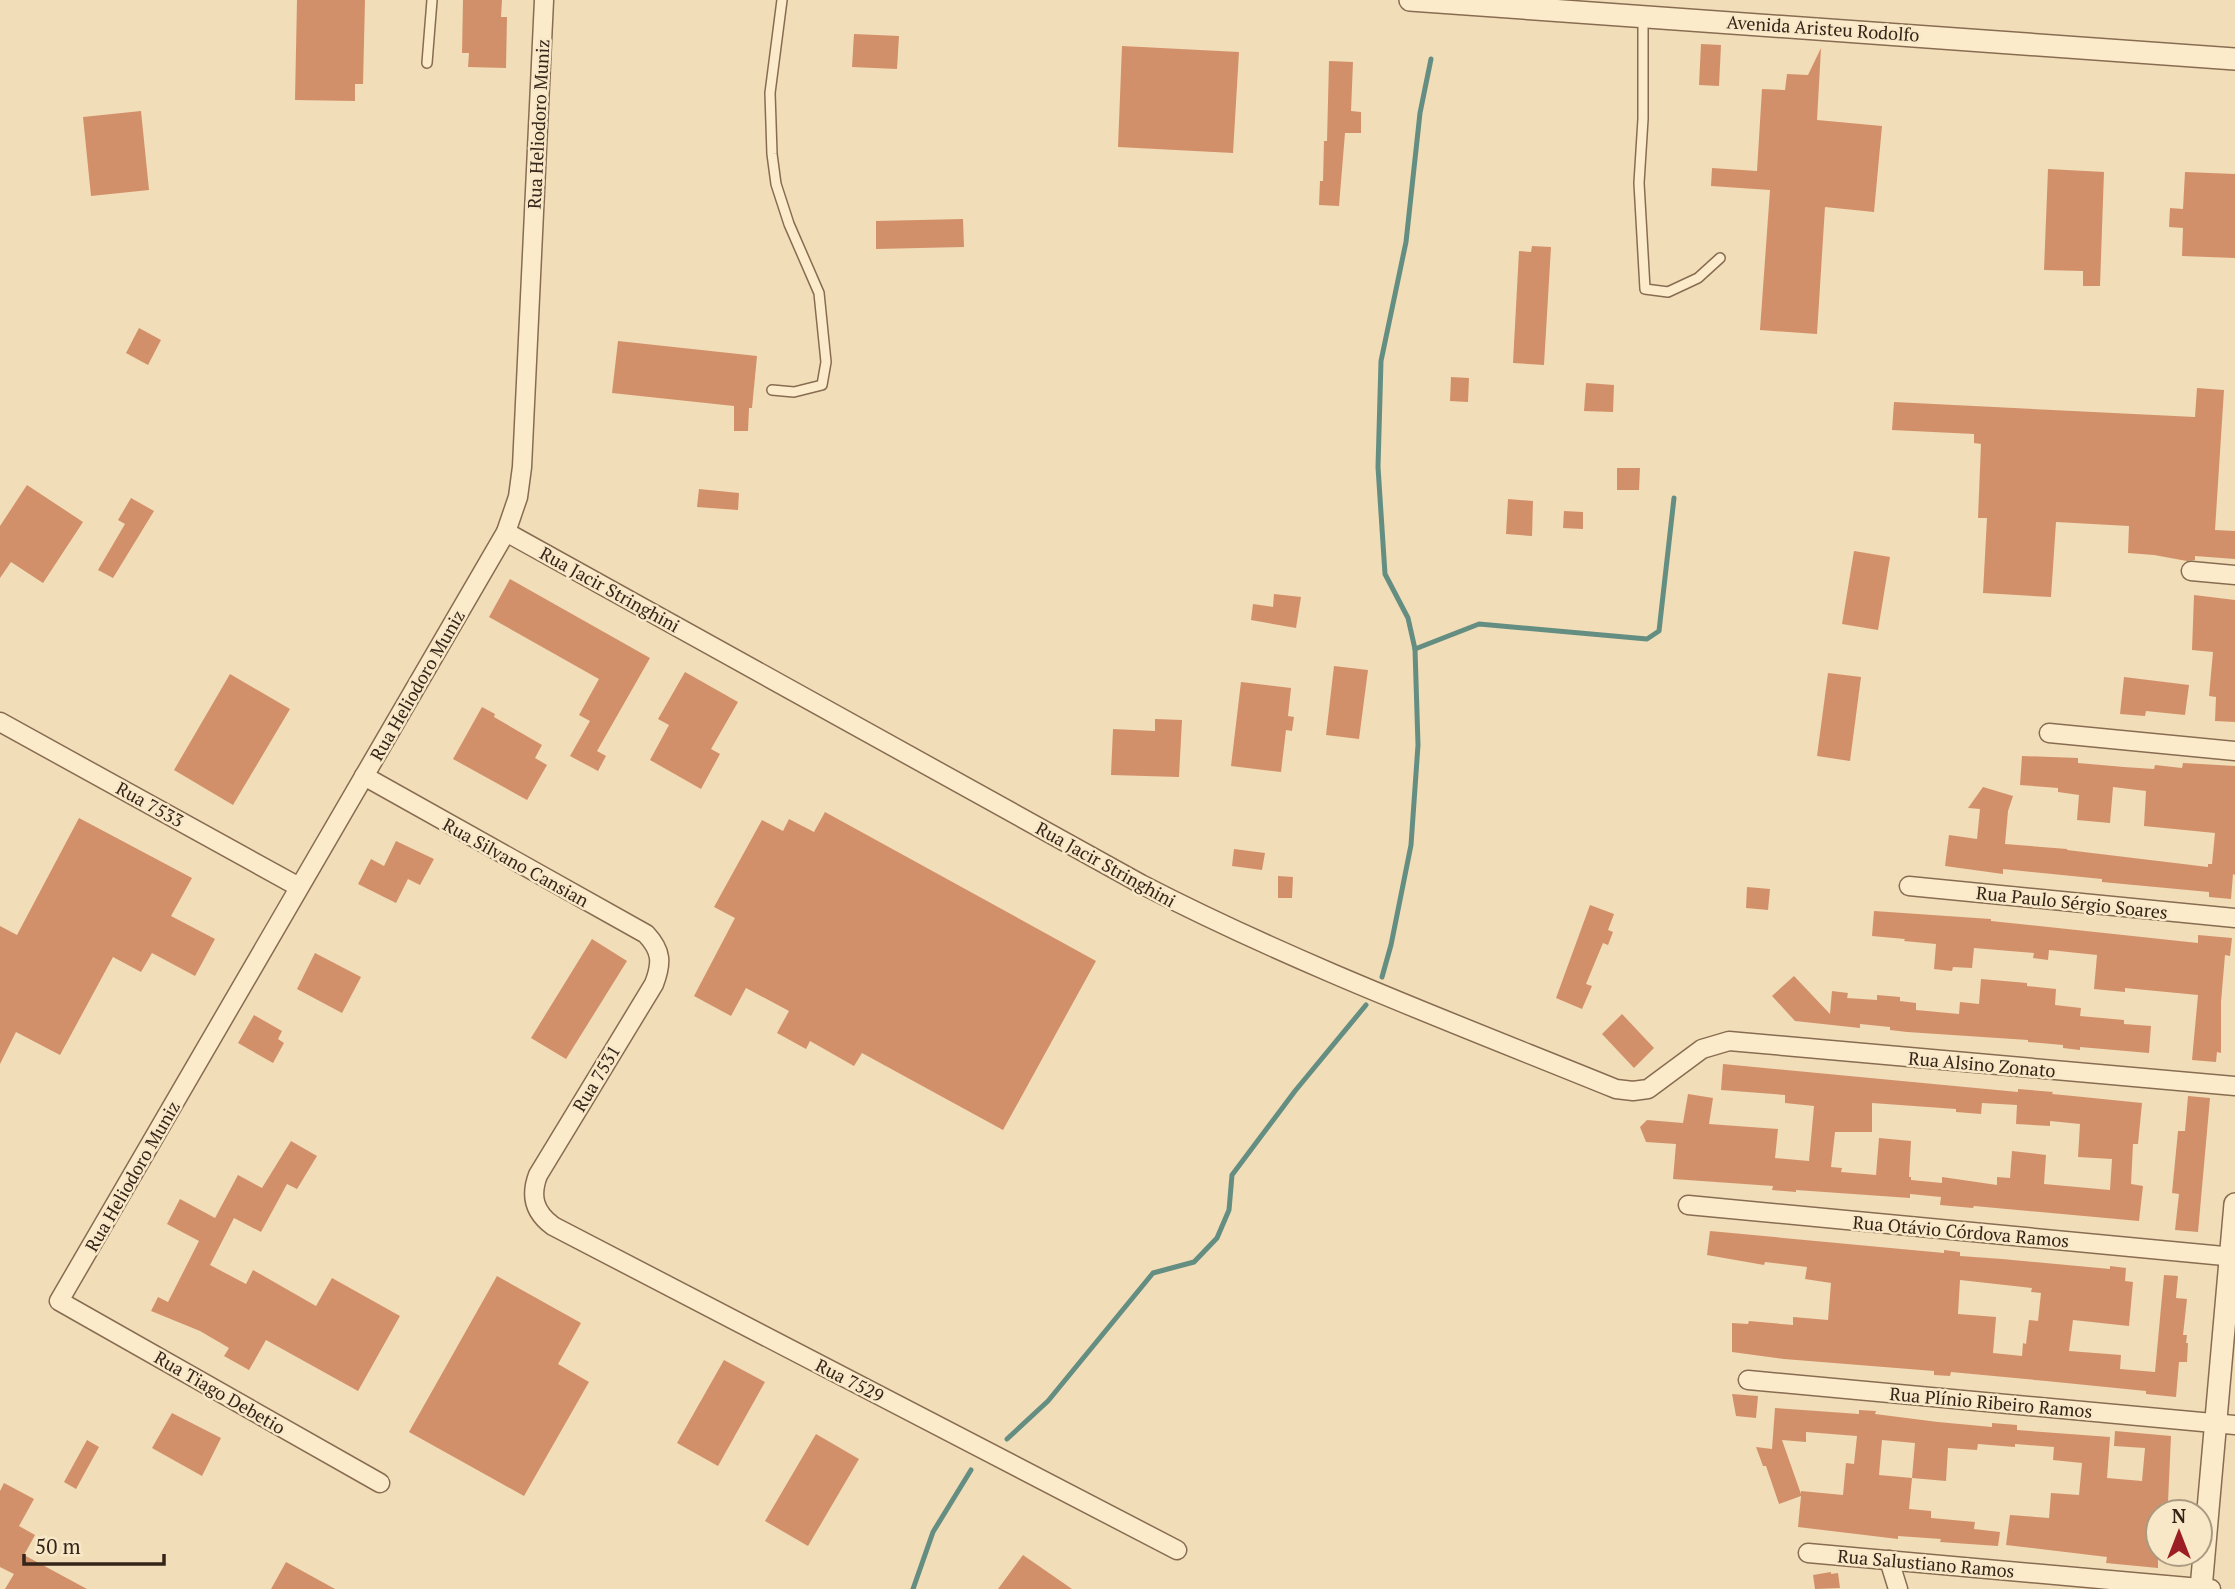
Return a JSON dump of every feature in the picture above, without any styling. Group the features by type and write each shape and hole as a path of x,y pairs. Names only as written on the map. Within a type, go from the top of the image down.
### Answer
{"street":[{"name":"Rua Heliodoro Muniz","path":"59,1301 506,532 518,497 522,467 544,0"},
{"name":"Avenida Aristeu Rodolfo","path":"1410,0 2235,59"},
{"name":"Rua Jacir Stringhini","path":"506,532 1141,884 1240,934 1324,970 1616,1088 1633,1091 1648,1088 1702,1049 1729,1041"},
{"path":"2192,571 2235,575"},
{"name":"Rua 7533","path":"0,722 299,887"},
{"path":"2049,733 2235,751"},
{"name":"Rua Silvano Cansian","path":"364,776 646,934 656,944 660,956"},
{"name":"Rua Paulo Sérgio Soares","path":"1909,886 2235,918"},
{"name":"Rua 7531","path":"534,1200 538,1175 654,984 660,969 660,956"},
{"name":"Rua Alsino Zonato","path":"1729,1041 2235,1086"},
{"name":"Rua 7529","path":"534,1200 538,1211 552,1226 1177,1550"},
{"path":"2201,1589 2225,1424 2235,1204"},
{"name":"Rua Otávio Córdova Ramos","path":"1688,1205 2233,1257"},
{"name":"Rua Tiago Debetio","path":"59,1301 380,1483"},
{"name":"Rua Plínio Ribeiro Ramos","path":"1748,1380 2225,1424"},
{"name":"Rua Salustiano Ramos","path":"1808,1553 1888,1560 2071,1583 2211,1589"},
{"path":"1888,1560 1898,1589"}],"lane":[{"path":"427,63 432,0"},
{"path":"772,390 794,392 822,385 826,362 819,293 789,224 776,184 772,154 770,93 782,0"},
{"path":"1643,16 1643,119 1639,183 1645,289 1668,292 1698,278 1720,258"}],"building":[{"path":"297,0 365,0 363,84 355,84 355,101 295,100"},
{"path":"463,0 502,0 501,17 507,17 506,68 468,67 469,53 462,53"},
{"path":"854,34 899,36 897,69 852,67"},
{"path":"1701,44 1721,45 1719,86 1699,85"},
{"path":"1122,46 1239,52 1233,153 1118,147"},
{"path":"1821,48 1817,120 1882,126 1874,212 1825,207 1817,334 1760,330 1770,190 1711,186 1712,168 1757,171 1762,89 1785,90 1787,74 1808,75"},
{"path":"1329,61 1353,62 1351,111 1361,112 1361,133 1345,133 1339,206 1319,205 1320,181 1323,181 1324,141 1327,141"},
{"path":"141,111 149,190 91,196 83,117"},
{"path":"2048,169 2104,172 2100,286 2083,286 2083,271 2044,270"},
{"path":"2185,172 2235,174 2235,258 2182,256 2183,228 2169,227 2170,208 2183,209"},
{"path":"963,219 964,247 876,249 876,221"},
{"path":"1532,246 1551,247 1544,365 1513,363 1519,251 1531,252"},
{"path":"139,328 161,340 148,365 126,353"},
{"path":"618,341 757,356 748,431 734,431 734,406 612,393"},
{"path":"1451,377 1469,378 1468,402 1450,401"},
{"path":"1586,383 1614,385 1613,412 1584,411"},
{"path":"2197,388 2224,390 2215,530 2235,531 2235,559 2195,556 2195,560 2187,561 2128,553 2129,526 2056,522 2051,597 1983,593 1987,518 1978,518 1981,444 1974,443 1974,434 1892,430 1894,402 2195,417"},
{"path":"1617,468 1640,468 1639,490 1617,490"},
{"path":"27,485 83,522 43,583 11,562 0,578 0,526"},
{"path":"699,489 739,493 738,510 697,507"},
{"path":"131,498 154,511 113,578 98,570 125,524 118,520"},
{"path":"1508,499 1533,501 1532,536 1506,534"},
{"path":"1564,511 1583,512 1583,529 1563,528"},
{"path":"1854,551 1890,557 1878,630 1842,624"},
{"path":"510,579 650,658 597,751 606,756 598,771 570,756 590,721 579,715 599,679 489,617"},
{"path":"1274,594 1301,597 1296,628 1251,620 1253,604 1273,607"},
{"path":"2194,595 2235,600 2235,722 2215,721 2216,697 2209,696 2213,652 2192,650"},
{"path":"1334,666 1368,670 1359,739 1326,735"},
{"path":"685,672 738,702 711,749 720,754 701,789 650,760 669,725 658,719"},
{"path":"1828,673 1861,677 1850,761 1817,756"},
{"path":"230,674 290,709 233,805 174,770"},
{"path":"2124,677 2189,685 2185,715 2146,711 2145,716 2120,714"},
{"path":"1241,682 1291,688 1288,716 1294,717 1292,731 1286,730 1281,772 1231,766"},
{"path":"482,707 542,745 535,758 547,765 527,800 453,759"},
{"path":"1155,719 1182,720 1179,777 1111,775 1113,729 1155,731"},
{"path":"2022,756 2078,758 2078,763 2154,769 2155,765 2182,768 2183,763 2235,766 2235,875 2233,874 2231,899 2209,897 2209,892 2102,882 2102,879 2003,869 2003,874 1945,866 1949,835 1977,839 1980,809 1968,808 1983,787 2013,796 2008,811 2005,844 2208,867 2208,864 2212,864 2215,833 2144,826 2146,791 2113,787 2110,823 2077,820 2079,795 2058,792 2058,788 2020,785"},
{"path":"825,812 1096,961 1003,1130 862,1053 854,1066 810,1041 806,1049 777,1033 789,1011 746,988 731,1016 694,996 735,918 714,907 762,820 783,831 789,819 814,832"},
{"path":"79,818 192,878 171,916 215,939 195,976 152,953 141,972 113,957 60,1055 16,1032 0,1064 0,926 17,935"},
{"path":"396,841 434,859 420,885 408,879 396,903 358,884 371,859 384,866"},
{"path":"1234,849 1265,853 1262,870 1232,866"},
{"path":"1278,876 1293,877 1292,898 1278,898"},
{"path":"1747,887 1770,889 1768,910 1746,908"},
{"path":"1590,905 1614,914 1608,930 1613,932 1608,945 1603,943 1586,984 1592,986 1582,1009 1556,998"},
{"path":"1874,911 1991,919 2198,943 2198,935 2232,938 2230,956 2225,955 2221,1053 2217,1052 2216,1062 2192,1060 2198,995 2125,988 2125,992 2094,989 2097,955 2049,950 2048,960 2033,958 2034,953 1974,948 1972,968 1953,967 1952,971 1934,969 1936,944 1872,936"},
{"path":"592,939 627,961 566,1059 531,1038"},
{"path":"315,953 361,977 342,1013 297,989"},
{"path":"1794,976 1830,1014 1832,991 1848,993 1847,998 1877,1000 1877,995 1900,997 1900,1001 1916,1003 1916,1010 1959,1014 1960,1002 1979,1004 1981,979 2027,983 2027,986 2056,989 2055,1005 2081,1008 2080,1016 2124,1020 2124,1024 2151,1026 2149,1053 2080,1047 2080,1050 2028,1040 1907,1032 1860,1024 1860,1028 1795,1021 1772,996"},
{"path":"1622,1014 1654,1048 1634,1068 1602,1034"},
{"path":"254,1015 282,1031 278,1039 284,1043 273,1063 238,1043"},
{"path":"1723,1064 2018,1092 2018,1089 2053,1092 2052,1094 2142,1103 2138,1144 2133,1144 2131,1184 2143,1186 2139,1221 1940,1205 1941,1197 1910,1194 1910,1198 1796,1192 1772,1190 1773,1186 1673,1179 1676,1144 1646,1142 1640,1127 1647,1120 1683,1123 1688,1094 1713,1098 1709,1124 1778,1129 1775,1158 1809,1161 1814,1106 1785,1103 1785,1095 1721,1090","holes":["1872,1103 1956,1109 1956,1112 1981,1114 1982,1103 2017,1105 2016,1124 2050,1126 2050,1121 2080,1124 2078,1157 2112,1159 2110,1190 2044,1184 2046,1155 2012,1151 2010,1178 1997,1177 1997,1185 1942,1177 1942,1183 1911,1180 1911,1141 1879,1138 1876,1175 1841,1172 1842,1168 1831,1167 1835,1132 1872,1132"]},
{"path":"2188,1096 2210,1098 2198,1232 2175,1230 2179,1194 2172,1193 2178,1131 2185,1131"},
{"path":"291,1141 317,1156 297,1189 287,1184 261,1232 234,1218 210,1265 246,1284 253,1270 316,1306 332,1278 400,1316 358,1391 266,1340 249,1370 224,1356 229,1348 200,1331 151,1311 158,1297 168,1302 199,1241 167,1224 180,1199 215,1218 238,1175 262,1188"},
{"path":"1710,1231 1944,1253 1944,1250 1960,1252 1960,1256 2110,1269 2110,1266 2126,1268 2125,1281 2133,1282 2129,1326 2073,1320 2069,1351 2121,1355 2120,1369 2155,1372 2164,1275 2178,1276 2176,1298 2187,1299 2183,1335 2187,1335 2187,1362 2179,1362 2176,1397 2146,1394 2146,1391 1951,1372 1950,1376 1934,1375 1934,1371 1732,1352 1732,1323 1748,1324 1749,1321 1793,1325 1793,1317 1828,1320 1831,1283 1805,1279 1807,1267 1765,1262 1764,1265 1707,1255","holes":["1960,1280 2032,1288 2031,1292 2041,1293 2038,1321 2029,1320 2022,1356 1993,1353 1996,1317 1958,1314"]},
{"path":"497,1276 581,1323 558,1364 589,1382 524,1496 409,1432"},
{"path":"724,1360 765,1382 718,1466 677,1443"},
{"path":"1732,1394 1758,1396 1756,1418 1736,1416"},
{"path":"1775,1408 1859,1414 1859,1410 1876,1411 1875,1414 1938,1422 1992,1427 1992,1423 2017,1425 2017,1430 2110,1437 2107,1478 2142,1481 2145,1448 2114,1446 2115,1431 2171,1436 2168,1498 2144,1498 2144,1567 2106,1563 2107,1557 2006,1545 2010,1515 2049,1518 2051,1493 2079,1495 2082,1463 2053,1460 2054,1447 1978,1444 1977,1450 1948,1448 1946,1481 1912,1478 1909,1509 1931,1511 1931,1518 1975,1522 1974,1529 2000,1532 1998,1546 1940,1542 1941,1539 1898,1536 1898,1539 1798,1527 1801,1496 1779,1504 1766,1466 1763,1466 1756,1447 1772,1449","holes":["1806,1432 1857,1436 1854,1464 1846,1463 1843,1495 1801,1491 1801,1494 1782,1440 1806,1442","1882,1440 1915,1443 1912,1478 1879,1475"]},
{"path":"172,1413 221,1438 202,1476 152,1448"},
{"path":"816,1434 859,1459 808,1546 765,1521"},
{"path":"87,1440 99,1447 76,1489 64,1482"},
{"path":"4,1483 34,1499 19,1526 35,1535 24,1555 87,1589 5,1589 14,1574 0,1567 0,1491"},
{"path":"1023,1555 1072,1589 998,1589"},
{"path":"286,1562 335,1589 271,1589"},
{"path":"1838,1573 1840,1588 1815,1589 1813,1575"}],"waterway":[{"path":"1382,977 1411,845 1418,745 1415,649 1408,618 1385,574 1378,467 1381,361 1406,242 1420,113 1431,59"},
{"path":"1415,649 1479,624 1647,639 1659,631 1674,498"},
{"path":"1007,1439 1048,1401 1153,1273 1194,1262 1217,1238 1229,1210 1232,1175 1295,1091 1366,1005"},
{"path":"913,1589 933,1532 971,1470"}]}
